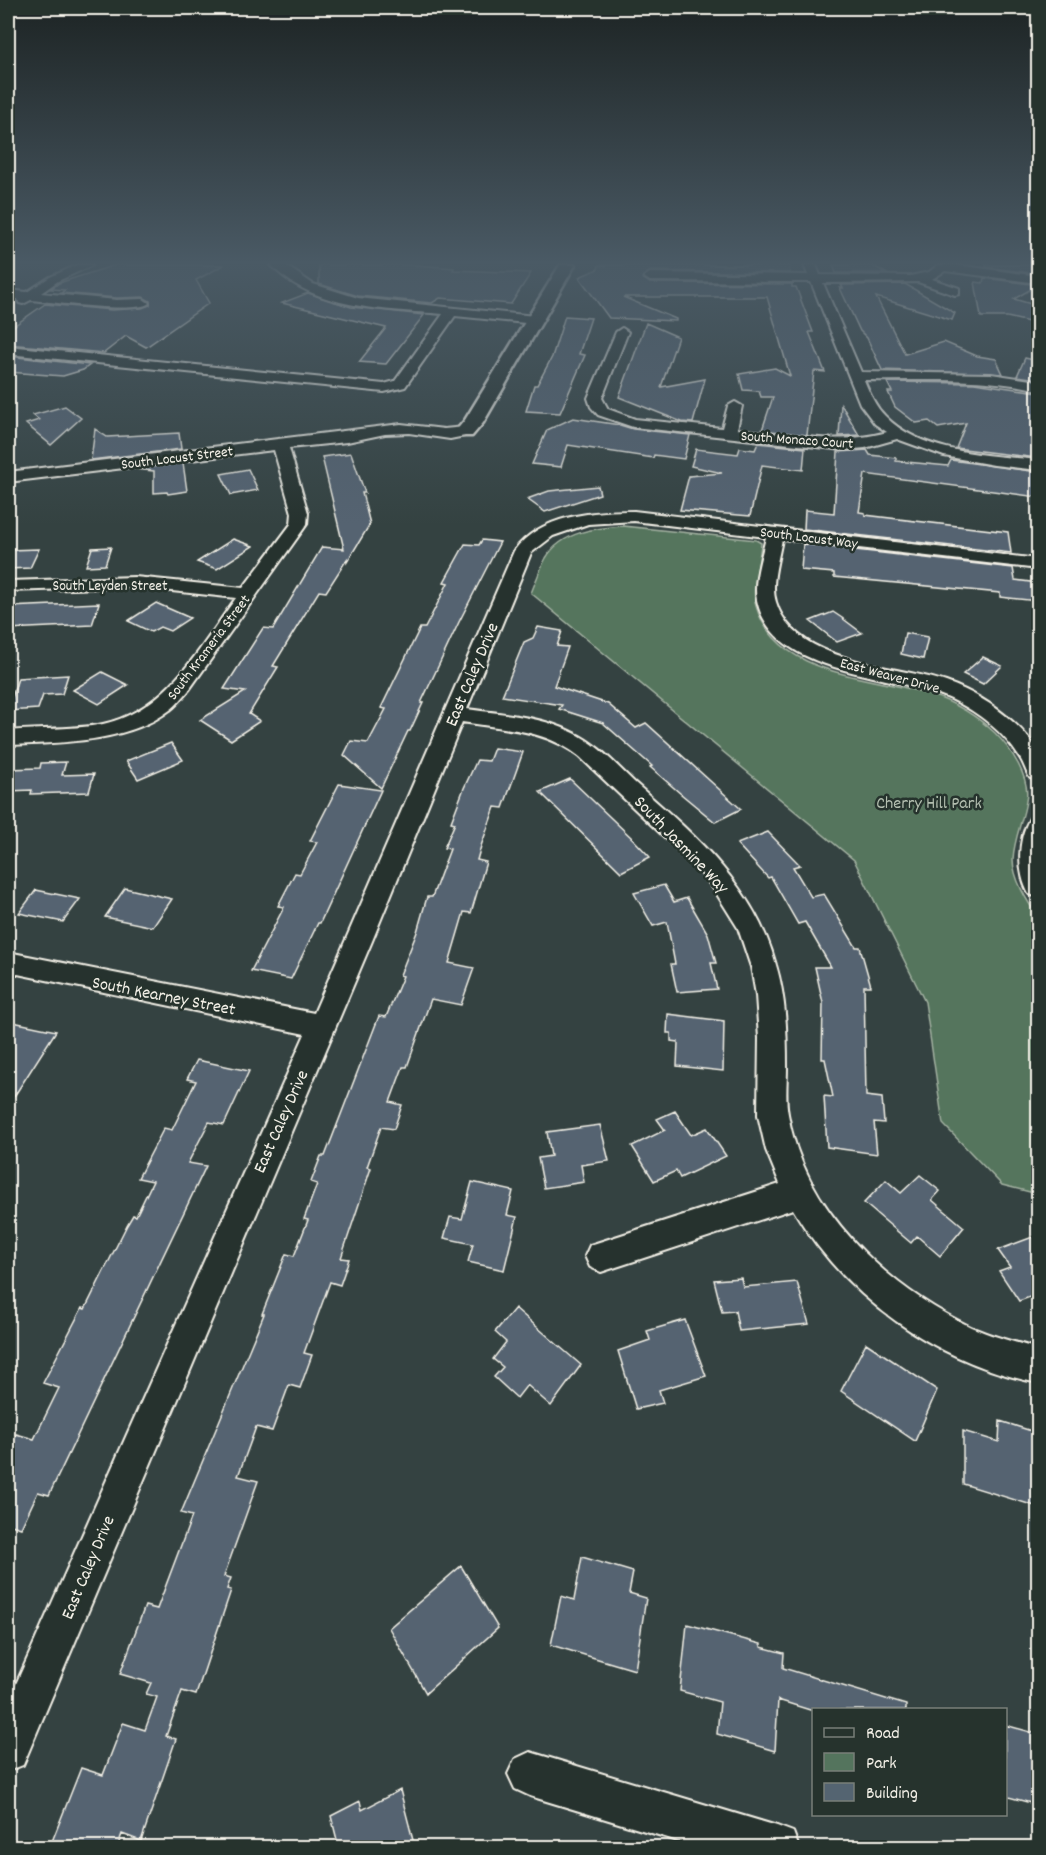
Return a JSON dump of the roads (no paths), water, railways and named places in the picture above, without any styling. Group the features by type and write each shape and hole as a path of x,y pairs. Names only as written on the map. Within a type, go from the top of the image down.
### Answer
{"street":[{"path":"23,352 390,388 400,384 423,352"},
{"path":"465,432 473,423 516,352"},
{"name":"South Monaco Court","path":"614,352 594,398 598,407 611,416 633,423 844,445 865,443 900,433"},
{"path":"846,352 870,409 884,424 900,433 953,453 986,460 1038,465"},
{"path":"181,368 195,355"},
{"path":"856,376 1003,378 1030,382 1038,386"},
{"name":"South Monaco Court","path":"728,434 735,406"},
{"name":"South Locust Street","path":"8,477 347,437 429,433 454,435 465,432"},
{"name":"South Krameria Street","path":"8,738 104,731 129,724 150,714 176,692 296,531 301,518 280,445"},
{"name":"South Locust Way","path":"579,520 601,516 634,516 1038,564"},
{"name":"East Caley Drive","path":"8,1750 321,1026 523,551 548,531 579,520"},
{"name":"East Weaver Drive","path":"774,533 765,596 770,614 788,636 809,650 838,662 917,680 966,699 1009,730 1026,749 1038,773"},
{"name":"South Leyden Street","path":"8,586 135,582 248,594"},
{"name":"South Jasmine Way","path":"453,714 539,728 576,742 682,839 717,876 734,898 756,939 771,994 773,1114 779,1145 816,1219 848,1258 885,1292 921,1318 959,1339 999,1355 1038,1366"},
{"path":"1038,825 1031,860 1038,888"},
{"name":"South Kearney Street","path":"8,962 321,1026"},
{"path":"601,1256 801,1192"},
{"path":"530,1774 777,1848"}],"park label":[{"name":"Cherry Hill Park","path":"929,802"}]}
